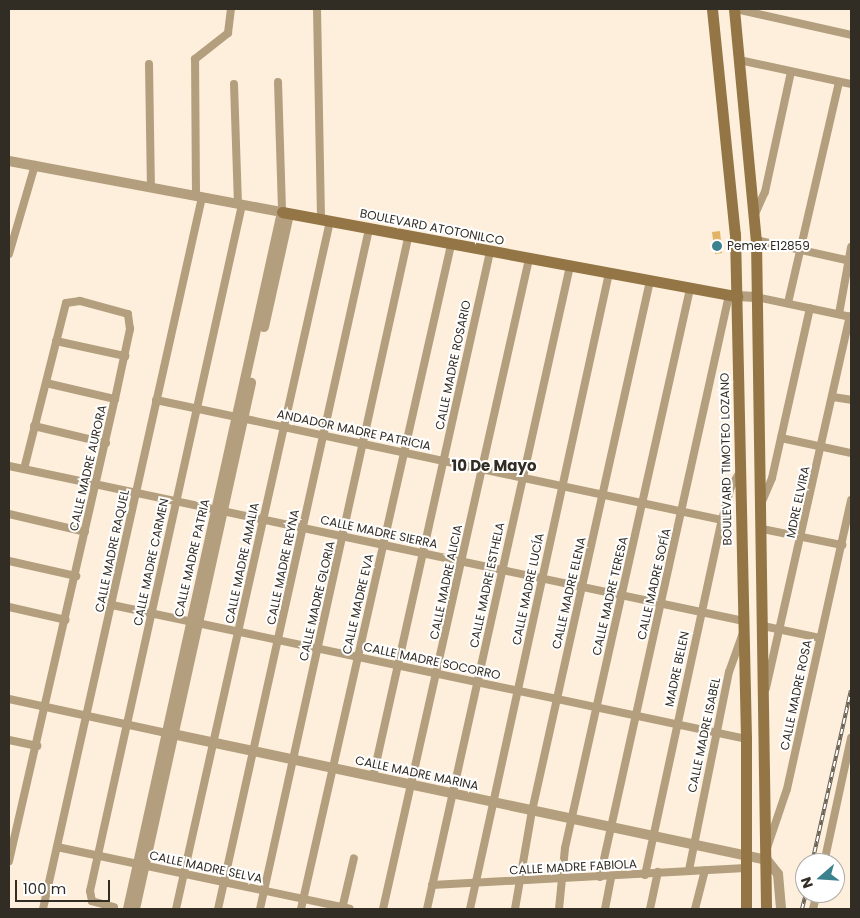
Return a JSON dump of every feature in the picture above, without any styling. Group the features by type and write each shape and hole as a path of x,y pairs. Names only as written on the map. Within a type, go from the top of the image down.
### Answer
{"main road":[{"name":"BOULEVARD TIMOTEO LOZANO","path":"712,9 734,215 733,295 740,472 746,739 746,909"},
{"path":"735,9 756,240 765,692 766,909"},
{"name":"BOULEVARD ATOTONILCO","path":"285,213 408,238 650,282 733,295"},
{"path":"742,543 754,546 762,543"},
{"path":"742,569 751,564 762,565"}],"street":[{"name":"CALLE MADRE RAQUEL","path":"43,909 112,605 199,197 193,69 197,55 230,29 230,9"},
{"name":"CALLE MADRE AMALIA","path":"176,909 284,426 326,220 318,88 316,9"},
{"path":"735,9 851,34"},
{"path":"739,60 851,84"},
{"path":"149,64 151,188"},
{"path":"755,214 765,192 791,72"},
{"path":"278,82 285,213"},
{"path":"788,303 838,82"},
{"name":"CALLE MADRE CARMEN","path":"114,907 90,898 151,613 198,409 240,204 234,84"},
{"name":"BOULEVARD ATOTONILCO","path":"9,161 285,213"},
{"path":"9,252 35,165"},
{"name":"CALLE MADRE PATRIA","path":"128,909 141,865 285,213"},
{"name":"CALLE MADRE REYNA","path":"218,909 369,229"},
{"name":"CALLE MADRE GLORIA","path":"260,909 364,445 408,238"},
{"path":"756,240 850,261"},
{"name":"CALLE MADRE EVA","path":"301,909 451,245"},
{"path":"839,314 851,247"},
{"name":"CALLE MADRE ROSARIO","path":"373,777 490,252"},
{"name":"CALLE MADRE ALICIA","path":"383,909 438,674 481,469 530,259"},
{"name":"CALLE MADRE ESTHELA","path":"427,909 570,266"},
{"name":"CALLE MADRE LUCÍA","path":"470,909 491,802 608,273"},
{"name":"CALLE MADRE ELENA","path":"515,909 518,881 532,811 650,282"},
{"name":"CALLE MADRE TERESA","path":"559,909 564,878 563,856 690,289"},
{"name":"BOULEVARD ATOTONILCO","path":"733,295 756,297 851,317"},
{"name":"CALLE MADRE SOFÍA","path":"600,877 660,604 733,295"},
{"name":"CALLE MADRE AURORA","path":"10,860 116,399 131,317 80,301 66,303 24,469"},
{"path":"761,504 781,438 810,308"},
{"name":"MDRE ELVIRA","path":"765,692 782,630 851,317"},
{"path":"56,341 125,356"},
{"path":"46,383 116,399"},
{"path":"833,397 851,400"},
{"name":"ANDADOR MADRE PATRICIA","path":"156,400 722,520"},
{"path":"34,426 106,443"},
{"path":"781,438 851,453"},
{"name":"CALLE MADRE SIERRA","path":"9,466 136,494 462,560 700,613 744,626"},
{"name":"MADRE BELEN","path":"645,875 700,613 731,487 740,472"},
{"name":"CALLE MADRE ROSA","path":"766,848 787,789 851,500"},
{"path":"9,514 85,532"},
{"path":"762,529 842,545"},
{"path":"9,561 76,576"},
{"name":"CALLE MADRE SOCORRO","path":"112,605 398,666 597,705 746,739"},
{"path":"9,608 66,620"},
{"name":"CALLE MADRE ISABEL","path":"689,870 716,732 733,658 744,626"},
{"path":"763,626 820,638"},
{"name":"CALLE MADRE MARINA","path":"9,699 767,860"},
{"path":"826,853 851,738"},
{"path":"9,740 37,746"},
{"name":"CALLE MADRE SELVA","path":"57,847 345,909"},
{"path":"345,909 354,858"},
{"path":"767,860 778,874 781,909"},
{"name":"CALLE MADRE PATRIA","path":"136,909 141,865"},
{"name":"CALLE MADRE FABIOLA","path":"432,885 564,878 612,878 658,872 746,868"},
{"path":"695,909 705,870"},
{"path":"650,909 658,872"},
{"path":"605,909 612,878"}],"building":[{"name":"Pemex E12859","path":"720,231 722,253 715,254 712,232"}],"railway":[{"path":"814,853 851,690"},
{"path":"802,909 804,903"}],"place":[{"name":"Pemex E12859","path":"717,246"}],"district":[{"name":"10 De Mayo","path":"494,466"}]}
